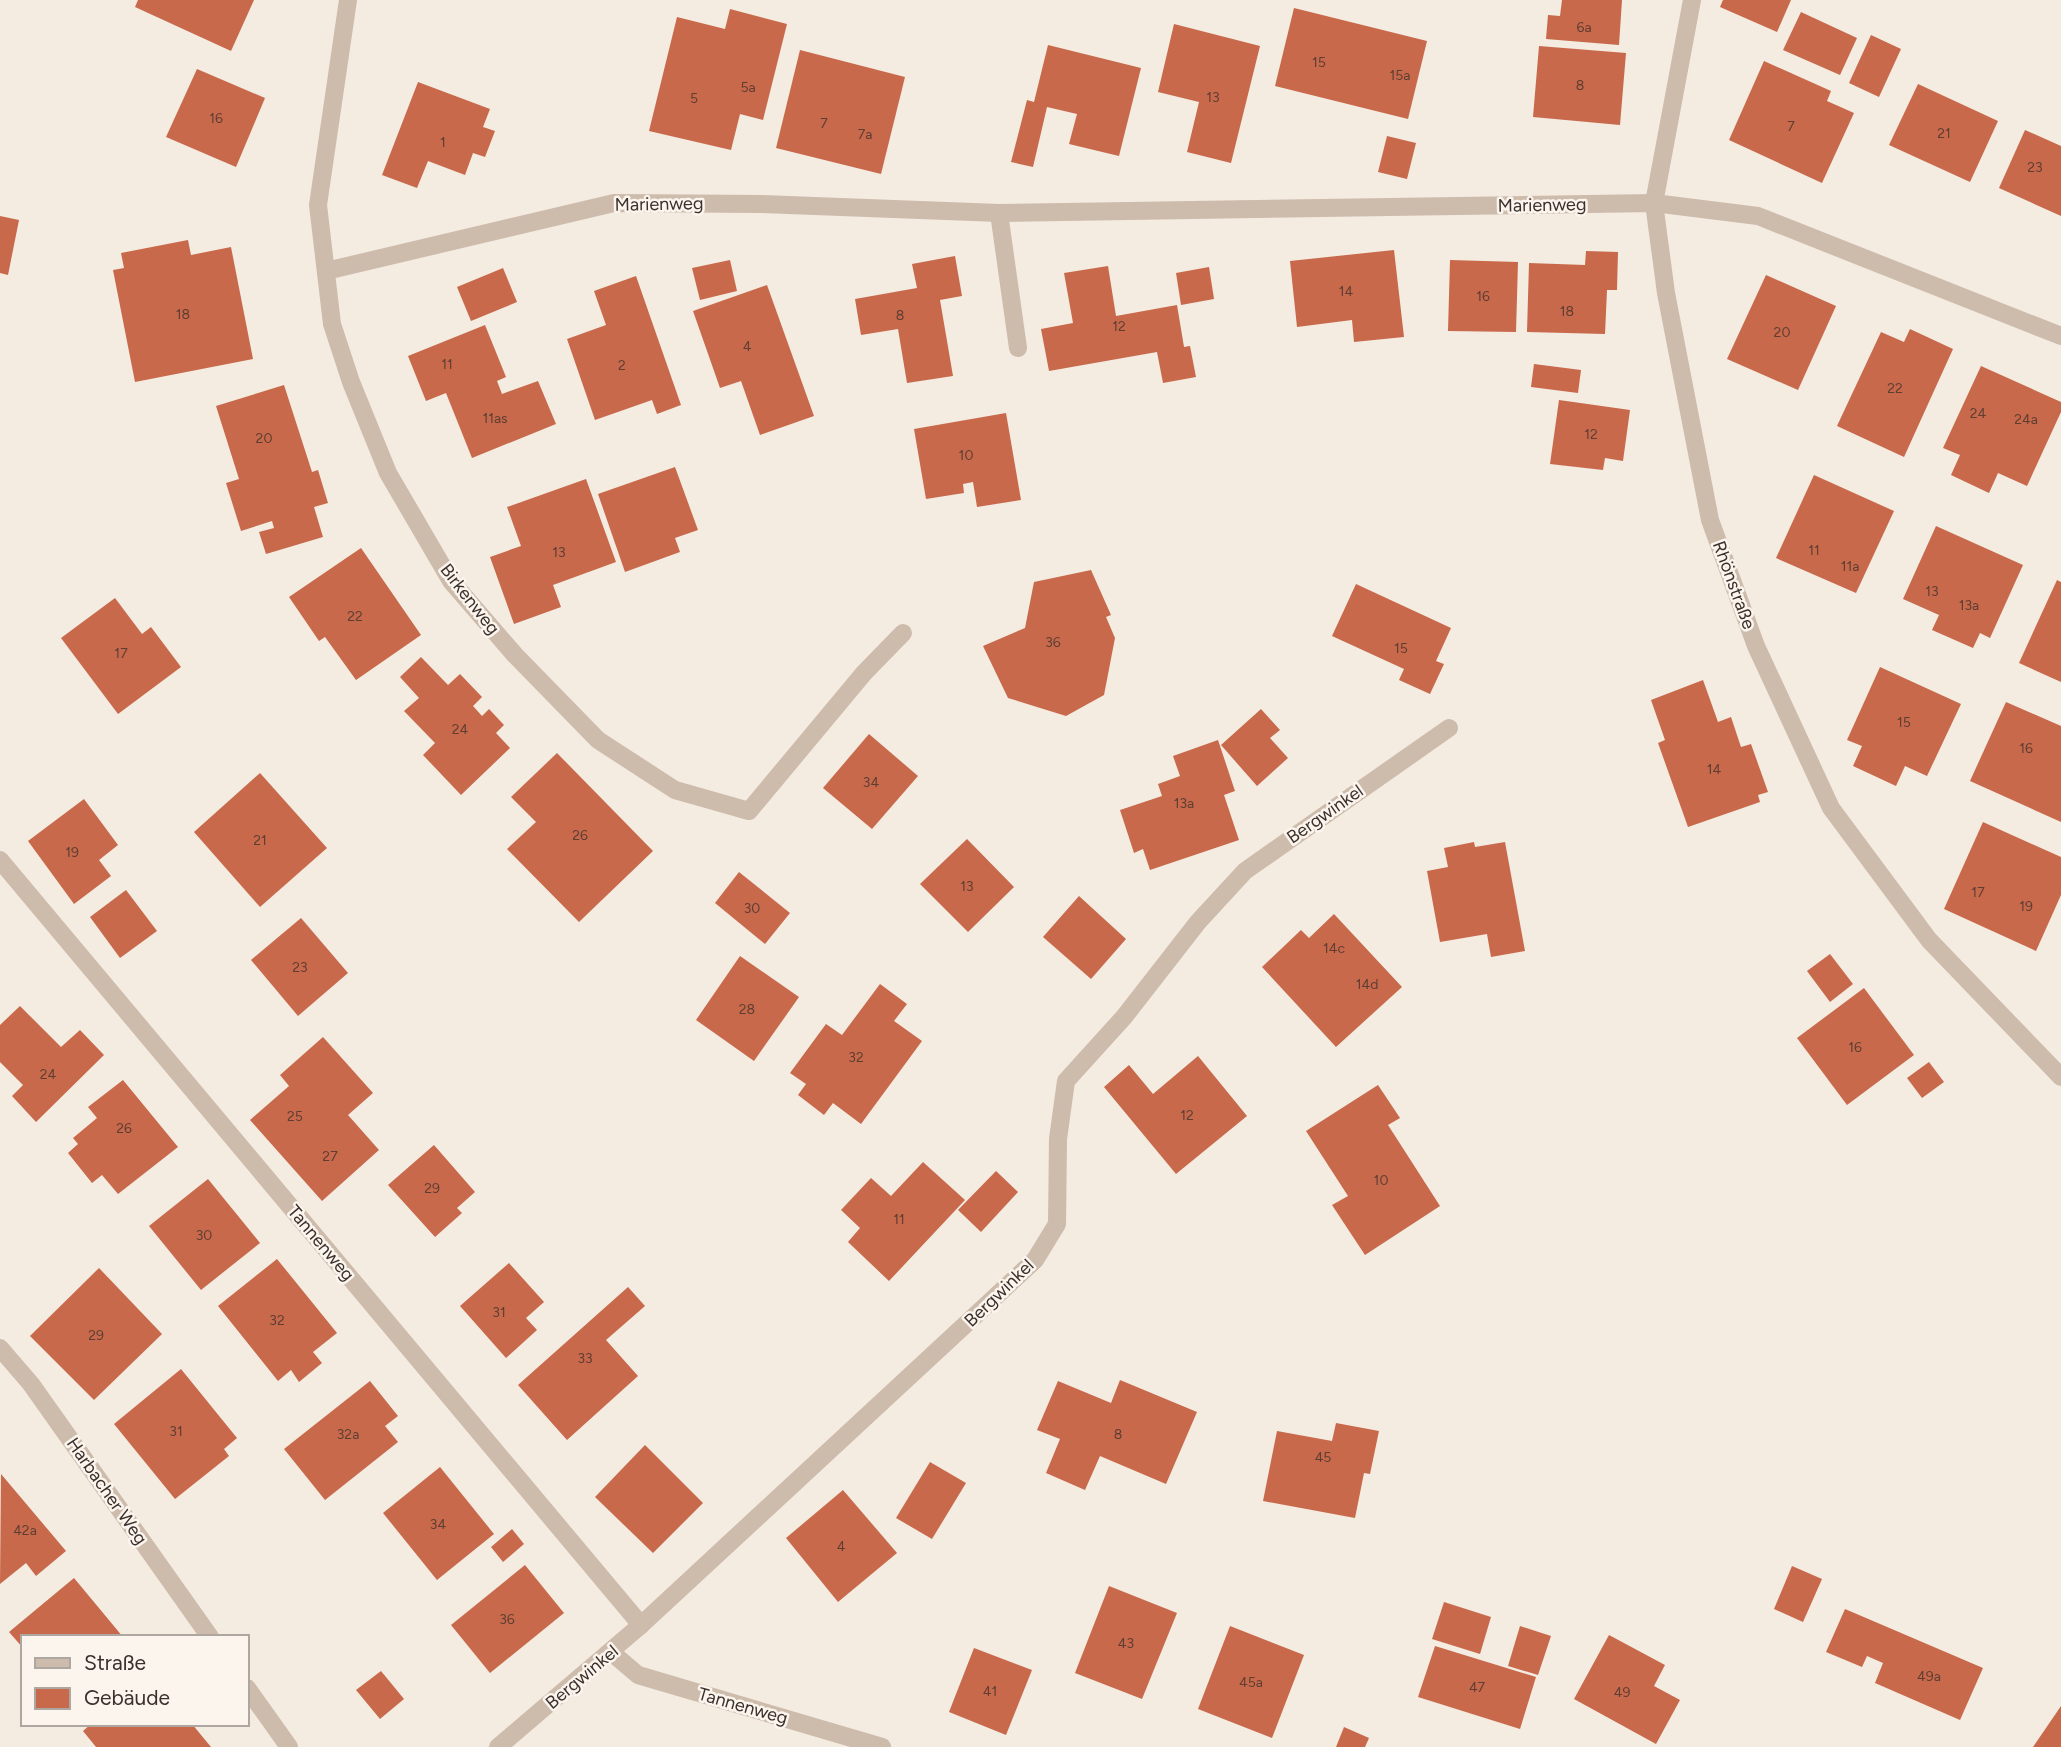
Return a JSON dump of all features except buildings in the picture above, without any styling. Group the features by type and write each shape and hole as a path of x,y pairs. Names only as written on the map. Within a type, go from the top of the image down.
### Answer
{"street":[{"name":"Birkenweg","path":"348,0 318,205 332,324 355,394 388,473 451,581 515,655 598,740 675,790 748,811 864,673 903,633"},
{"name":"Rhönstraße","path":"1692,0 1654,203 1665,292 1710,520 1756,646 1831,808 1928,940 2061,1077"},
{"name":"Marienweg","path":"326,271 614,203 762,204 999,213 1654,203 1758,216 2061,336"},
{"path":"999,213 1018,348"},
{"name":"Bergwinkel","path":"498,1747 642,1625 1035,1260 1057,1224 1058,1139 1066,1082 1124,1017 1208,912 1245,871 1449,728"},
{"name":"Tannenweg","path":"0,860 642,1625"},
{"name":"Harbacher Weg","path":"0,1348 31,1384 209,1635"},
{"name":"Tannenweg","path":"611,1652 638,1675 882,1747"},
{"path":"248,1689 289,1747"}]}
